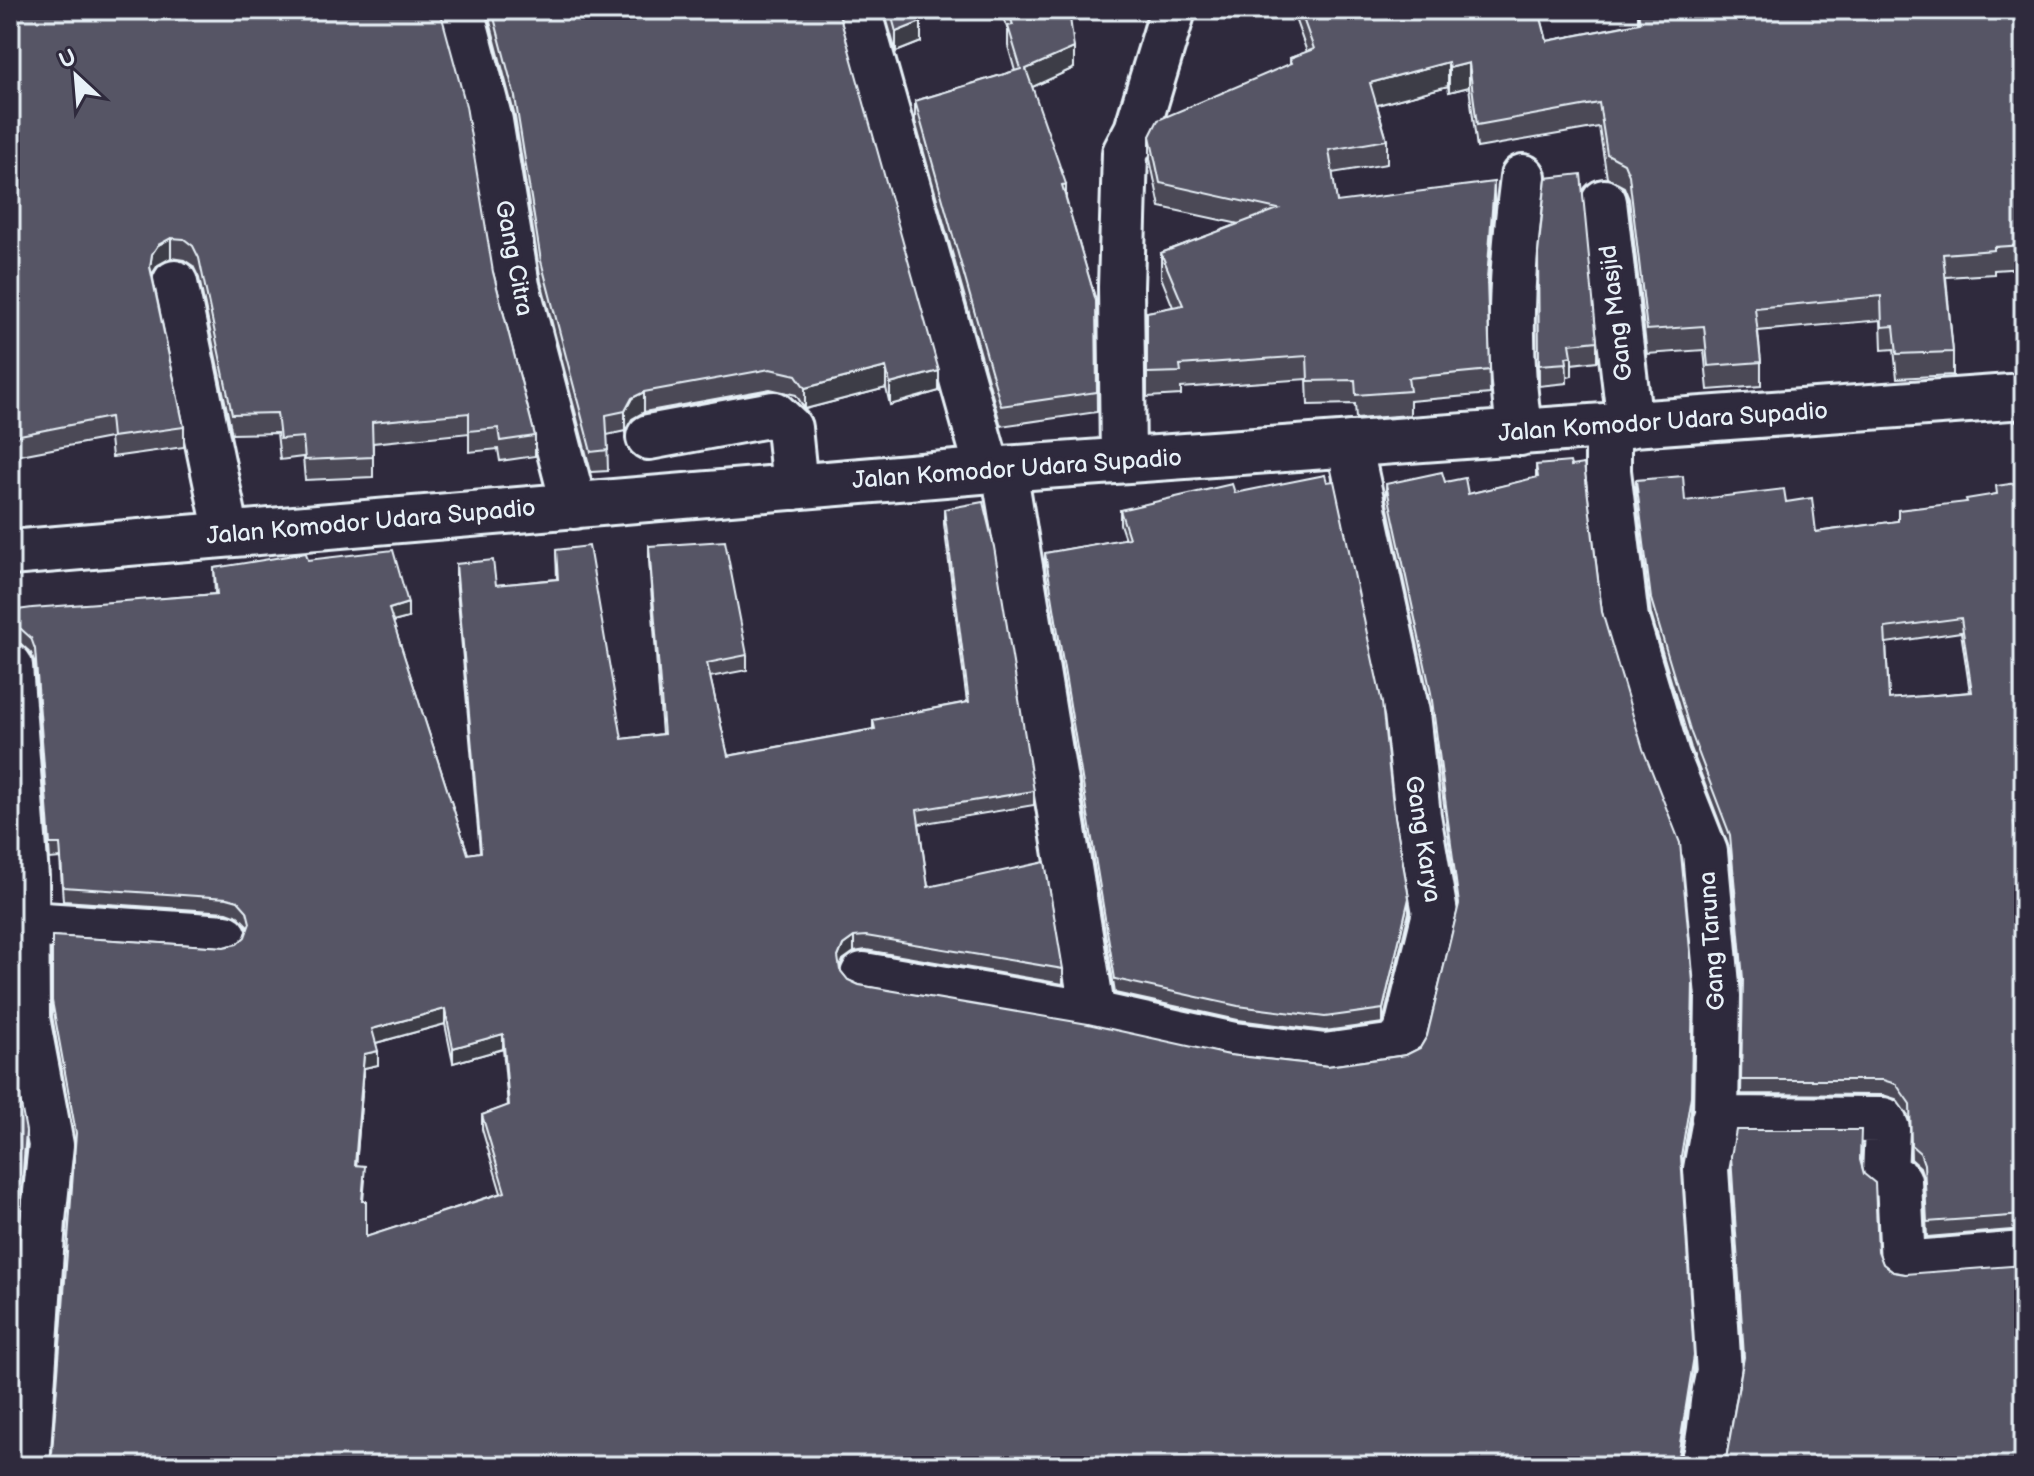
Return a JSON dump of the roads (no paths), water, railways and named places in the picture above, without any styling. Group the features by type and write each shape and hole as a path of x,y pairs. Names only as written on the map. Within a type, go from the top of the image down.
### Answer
{"street":[{"name":"Gang Citra","path":"461,10 490,121 517,286 574,506"},
{"path":"858,10 996,470 1093,1014 863,975"},
{"path":"1123,460 1121,287 1125,153 1137,130 1173,10"},
{"path":"1520,433 1513,391 1511,276 1523,177"},
{"name":"Gang Masjid","path":"1604,202 1619,426"},
{"path":"175,283 227,534"},
{"name":"Jalan Komodor Udara Supadio","path":"10,553 1123,460 2024,396"},
{"path":"649,437 774,414 789,428 795,487"},
{"name":"Gang Taruna","path":"1619,426 1614,527 1626,619 1667,756 1705,852 1718,996 1714,1119 1706,1169 1719,1373 1714,1391 1714,1423 1702,1466"},
{"name":"Gang Karya","path":"1093,1014 1234,1045 1325,1056 1403,1045 1435,913 1418,816 1407,713 1349,444"},
{"path":"10,666 28,924 27,1018 21,1038 51,1145 27,1466"},
{"path":"28,924 225,937"},
{"path":"1714,1119 1883,1120 1887,1129 1885,1175 1899,1181 1903,1264 2024,1254"}]}
